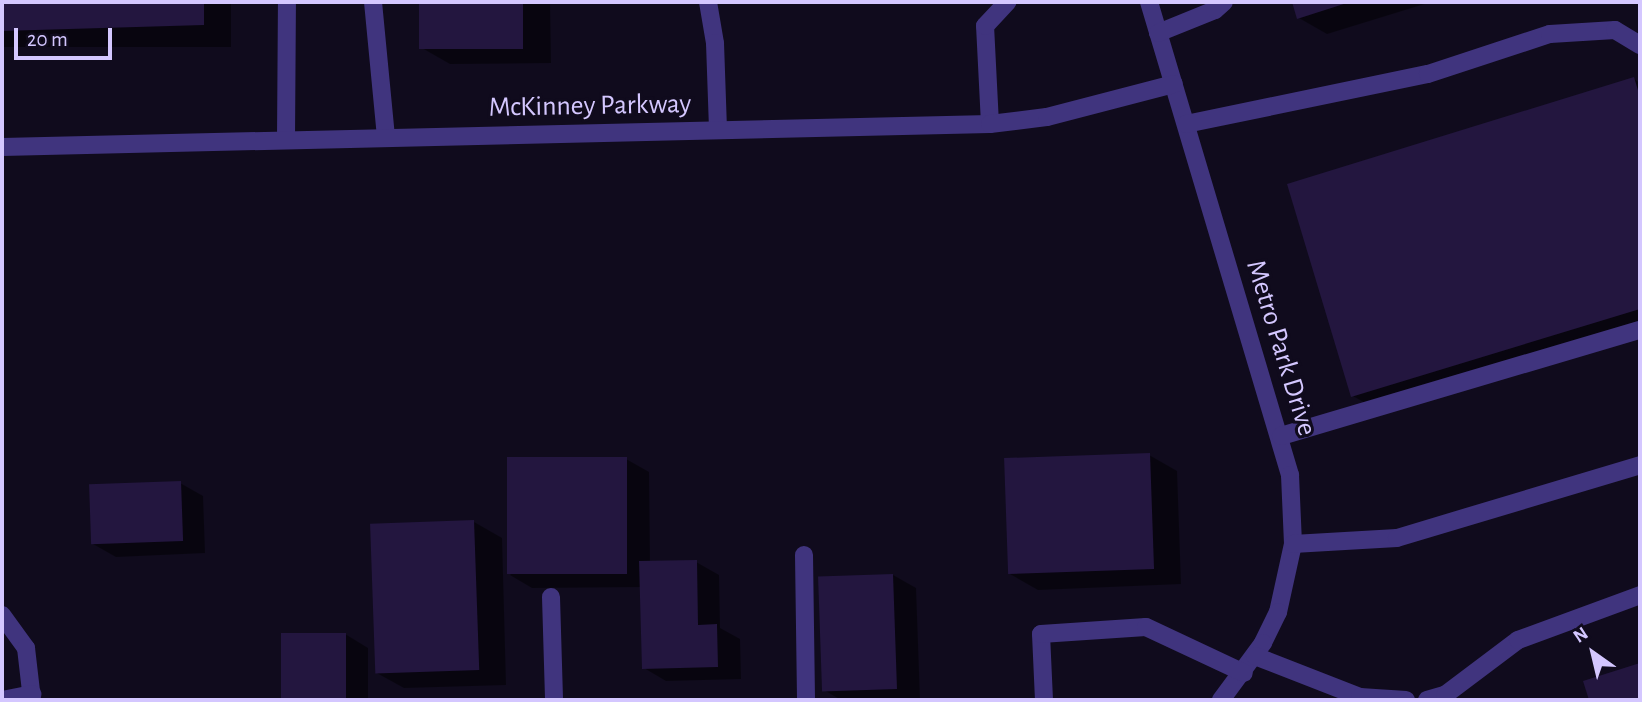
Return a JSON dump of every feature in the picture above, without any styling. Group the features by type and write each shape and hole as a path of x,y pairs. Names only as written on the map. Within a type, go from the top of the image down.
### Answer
{"street":[{"path":"286,138 287,2"},
{"path":"373,2 386,136"},
{"path":"708,2 715,43 718,130"},
{"path":"990,124 985,26 1007,2"},
{"name":"Metro Park Drive","path":"1149,2 1281,436 1290,475 1293,544 1278,611 1255,656 1221,700"},
{"path":"1158,33 1224,2"},
{"path":"1186,124 1240,111 1303,103 1428,74 1550,34 1615,30 1640,46"},
{"name":"McKinney Parkway","path":"2,147 286,138 990,124 1058,115 1174,85"},
{"path":"1281,436 1640,330"},
{"path":"1293,544 1405,536 1640,465"},
{"path":"804,555 806,700"},
{"path":"1427,700 1446,698 1518,640 1640,595"},
{"path":"551,597 554,700"},
{"path":"2,614 26,648 32,697 2,700"},
{"path":"1044,700 1041,634 1146,627 1244,673"},
{"path":"1255,656 1360,697 1406,700"}],"building":[{"path":"2,2 204,2 204,25 2,31"},
{"path":"419,2 523,2 523,49 419,49"},
{"path":"1292,2 1350,2 1297,19"},
{"path":"1634,77 1640,97 1640,309 1351,397 1287,184"},
{"path":"1150,453 1154,569 1008,574 1004,458"},
{"path":"507,457 627,457 627,574 507,574"},
{"path":"181,481 183,541 91,544 89,484"},
{"path":"474,520 479,670 375,674 370,524"},
{"path":"697,560 698,625 717,624 718,667 642,669 639,561"},
{"path":"893,574 897,689 822,692 818,577"},
{"path":"281,633 346,633 346,700 281,700"},
{"path":"1640,663 1640,700 1589,700 1583,681"}]}
